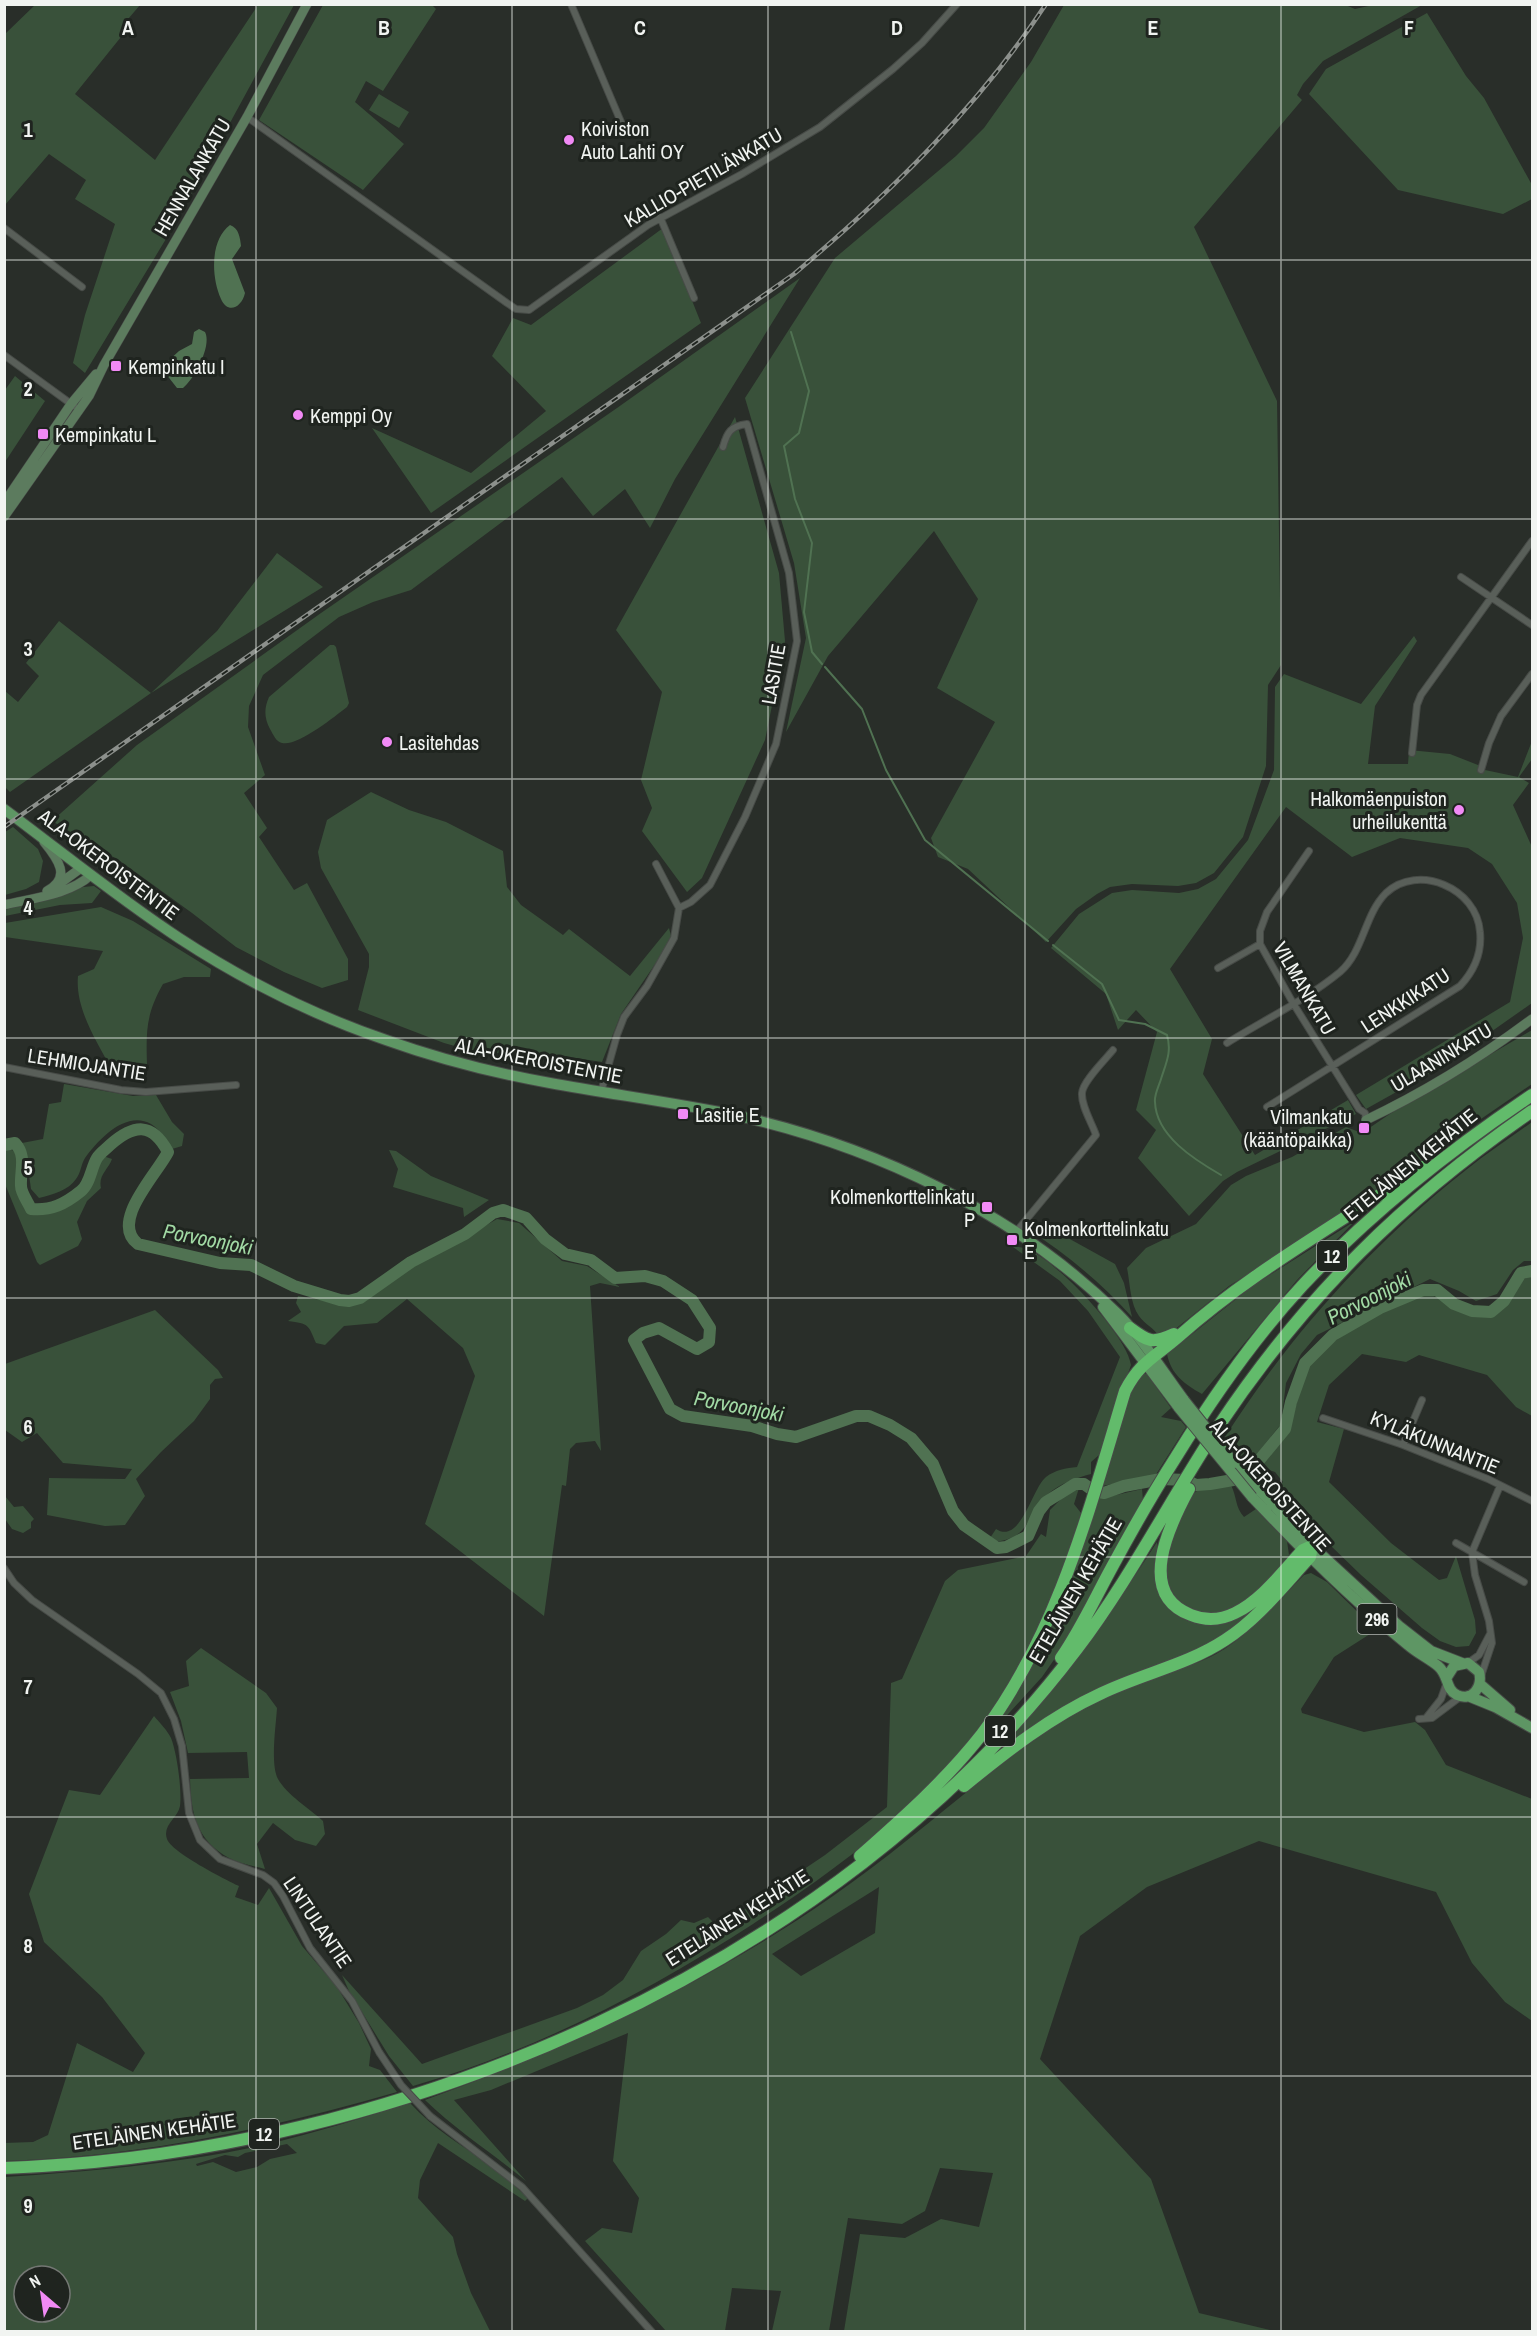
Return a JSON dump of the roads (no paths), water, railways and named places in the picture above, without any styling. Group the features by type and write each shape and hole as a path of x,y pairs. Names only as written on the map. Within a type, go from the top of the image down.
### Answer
{"highway":[{"path":"842,1876 963,1757 998,1711 1033,1652 1063,1586 1125,1391 1135,1373 1148,1359 1250,1279 1365,1206 1533,1094"},
{"name":"ETELÄINEN KEHÄTIE","path":"842,1876 952,1780 998,1734 1041,1684 1075,1636 1175,1458 1243,1358 1284,1307 1360,1228 1405,1190 1533,1094"},
{"name":"ETELÄINEN KEHÄTIE","path":"4,2168 93,2162 158,2154 274,2132 384,2103 514,2058 597,2024 685,1979 759,1936 926,1812 1030,1707 1080,1646 1178,1500 1248,1382 1298,1318 1330,1281 1412,1202 1455,1167 1533,1111"},
{"path":"1130,1328 1147,1340 1155,1341 1188,1327"},
{"path":"1178,1500 1160,1568 1161,1579 1168,1596 1186,1613 1209,1619 1236,1613 1260,1595 1308,1551"},
{"path":"842,1876 891,1846 1006,1753 1054,1719 1100,1694 1193,1658 1228,1638 1252,1618 1308,1551"}],"main road":[{"name":"ALA-OKEROISTENTIE","path":"4,809 157,924 269,990 338,1022 454,1062 547,1083 733,1115 835,1145 936,1188 1016,1232 1051,1256 1090,1289 1130,1328 1148,1359"},
{"name":"ALA-OKEROISTENTIE","path":"1090,1289 1255,1494 1308,1551 1390,1630 1439,1667 1447,1679"},
{"name":"ALA-OKEROISTENTIE","path":"1308,1551 1419,1643 1446,1658 1465,1663"},
{"path":"1519,1719 1480,1680 1475,1666 1465,1663 1454,1666 1447,1679 1452,1691 1519,1719 1533,1728"},
{"path":"1465,1696 1474,1693 1480,1680"}],"street":[{"name":"HENNALANKATU","path":"4,517 104,365 247,117 307,4"},
{"path":"571,4 624,129"},
{"name":"KALLIO-PIETILÄNKATU","path":"247,117 516,309 529,310 660,217 742,174 820,127 922,43 957,4"},
{"path":"660,217 694,298"},
{"path":"4,228 82,287"},
{"path":"4,355 75,407"},
{"name":"HENNALANKATU","path":"4,503 75,407"},
{"name":"LASITIE","path":"679,908 691,902 710,885 745,817 776,744 797,641 789,573 747,423 735,425 726,434 723,447"},
{"path":"1412,753 1417,705 1421,695 1490,597 1533,541"},
{"path":"1461,578 1533,625"},
{"path":"1481,770 1489,743 1501,716 1533,674"},
{"path":"38,835 59,862 62,874 56,886"},
{"name":"VILMANKATU","path":"1309,851 1267,912 1260,931 1260,944 1332,1066 1359,1109 1365,1113 1365,1120"},
{"path":"601,1092 616,1035 624,1017 664,959 674,938 679,908 656,864"},
{"path":"37,897 81,868"},
{"path":"4,905 60,892 82,884 91,875"},
{"name":"LENKKIKATU","path":"1227,1043 1341,971 1350,961 1372,915 1386,893 1403,884 1421,880 1433,881 1448,886 1468,901 1480,931 1479,955 1469,976 1450,994 1268,1107"},
{"path":"1218,968 1260,944"},
{"name":"ULAANINKATU","path":"1365,1120 1390,1109 1478,1058 1533,1019"},
{"path":"1016,1232 1096,1135 1082,1092 1096,1070 1113,1050"},
{"name":"LEHMIOJANTIE","path":"4,1067 137,1091 236,1085"},
{"path":"1403,1445 1422,1400"},
{"name":"KYLÄKUNNANTIE","path":"1323,1418 1403,1445 1488,1479 1533,1501"},
{"path":"1480,1680 1492,1643 1487,1613 1472,1562 1472,1552 1500,1486"},
{"path":"1456,1543 1524,1582"},
{"name":"LINTULANTIE","path":"4,1568 14,1583 32,1600 138,1674 161,1693 174,1719 182,1746 189,1813 200,1840 220,1859 264,1875 274,1883 310,1948 351,2001 379,2052 401,2085 430,2116 522,2187 652,2331"},
{"path":"1465,1663 1479,1655 1490,1633"},
{"path":"1447,1679 1441,1699 1423,1718 1432,1718 1465,1696"}],"waterway":[{"path":"791,332 809,391 799,433 784,446 795,499 812,543 804,612 812,652 822,664"},
{"path":"825,667 862,709 886,770 925,840 1048,941"},
{"path":"1053,945 1102,984 1119,1020 1145,1024 1167,1035 1168,1057 1155,1096 1157,1114 1162,1126 1179,1146 1221,1175"},
{"name":"Porvoonjoki","path":"4,1145 15,1143 19,1148 22,1163 21,1189 31,1209 45,1209 63,1203 81,1191 98,1156 119,1138 135,1130 149,1131 156,1135 168,1152 132,1211 129,1223 131,1235 138,1244 220,1263 251,1265 294,1286 340,1300 349,1301 360,1298 411,1262 465,1234 493,1213 503,1210 526,1218 545,1239 565,1254 591,1260 615,1278 645,1276 663,1281 692,1300 710,1328 709,1342 697,1349 659,1328 643,1333 634,1340 670,1409 683,1416 752,1426 796,1437 856,1416 869,1416 911,1438 933,1464 953,1511 964,1525 997,1548 1006,1547 1028,1536 1039,1511 1046,1502 1075,1484 1084,1484 1095,1492 1104,1493 1124,1486 1161,1479 1186,1480 1196,1485 1233,1480 1251,1470 1285,1429 1291,1402 1305,1363 1333,1335 1380,1308 1423,1290 1437,1290 1454,1304 1472,1311 1491,1312 1504,1301 1521,1273 1532,1271"}],"railway":[{"path":"4,827 794,274 864,213 930,148 991,79 1046,4"}],"place":[{"name":"Koiviston Auto Lahti OY","path":"569,140"},
{"name":"Kempinkatu I","path":"116,366"},
{"name":"Kemppi Oy","path":"298,415"},
{"name":"Kempinkatu L","path":"43,434"},
{"name":"Lasitehdas","path":"387,742"},
{"name":"Halkomäenpuiston urheilukenttä","path":"1459,810"},
{"name":"Lasitie E","path":"683,1114"},
{"name":"Vilmankatu (kääntöpaikka)","path":"1364,1128"},
{"name":"Kolmenkorttelinkatu P","path":"987,1207"},
{"name":"Kolmenkorttelinkatu E","path":"1012,1240"}]}
